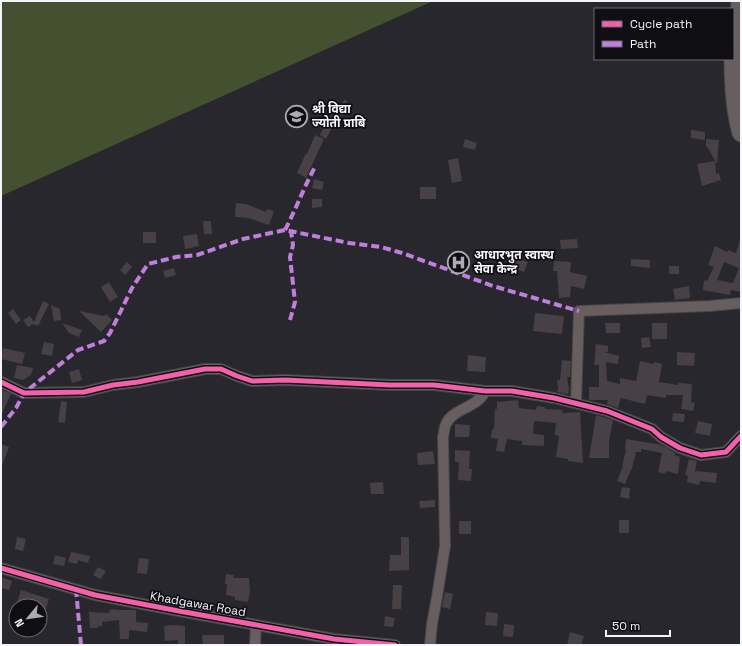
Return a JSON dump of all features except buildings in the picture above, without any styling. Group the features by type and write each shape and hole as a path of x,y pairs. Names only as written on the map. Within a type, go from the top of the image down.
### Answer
{"highway":[{"path":"734,50 740,1"},
{"path":"733,60 735,107 741,133"}],"street":[{"path":"576,403 580,311 710,306 741,303"},
{"path":"1,382 24,393 84,392 112,385 138,382 205,369 221,369 252,381 285,380 390,385 434,385 485,391 512,391 554,398 607,411 639,423 652,429 661,437 680,448 702,455 726,452 741,436"},
{"path":"430,645 445,546 443,437 445,424 450,418 484,395 485,391"},
{"name":"Khadgawar Road","path":"1,568 95,595 334,639 394,645"},
{"path":"254,645 256,625"}],"green space":[{"path":"1,1 433,1 1,196"}],"marked path":[{"path":"285,230 315,167"},
{"path":"1,427 16,408 24,393 78,350 104,341 110,333 132,288 148,264 176,257 197,255 243,239 285,230 349,243 381,247 402,253 493,286 579,311"},
{"path":"290,320 295,302 290,257 293,245 291,231"},
{"path":"76,589 81,645"}],"cycle path":[{"path":"1,382 24,393 84,392 113,385 138,382 205,369 221,369 252,381 285,380 390,385 434,385 485,391 512,391 554,398 607,411 652,429 661,437 680,448 701,455 726,452 741,436"},
{"path":"1,568 95,595 334,639 395,645"}],"place":[{"name":"श्री विद्या ज्योती प्राबि","path":"297,116"},
{"name":"आधारभुत स्वास्थ सेवा केन्द्र","path":"458,262"}]}
